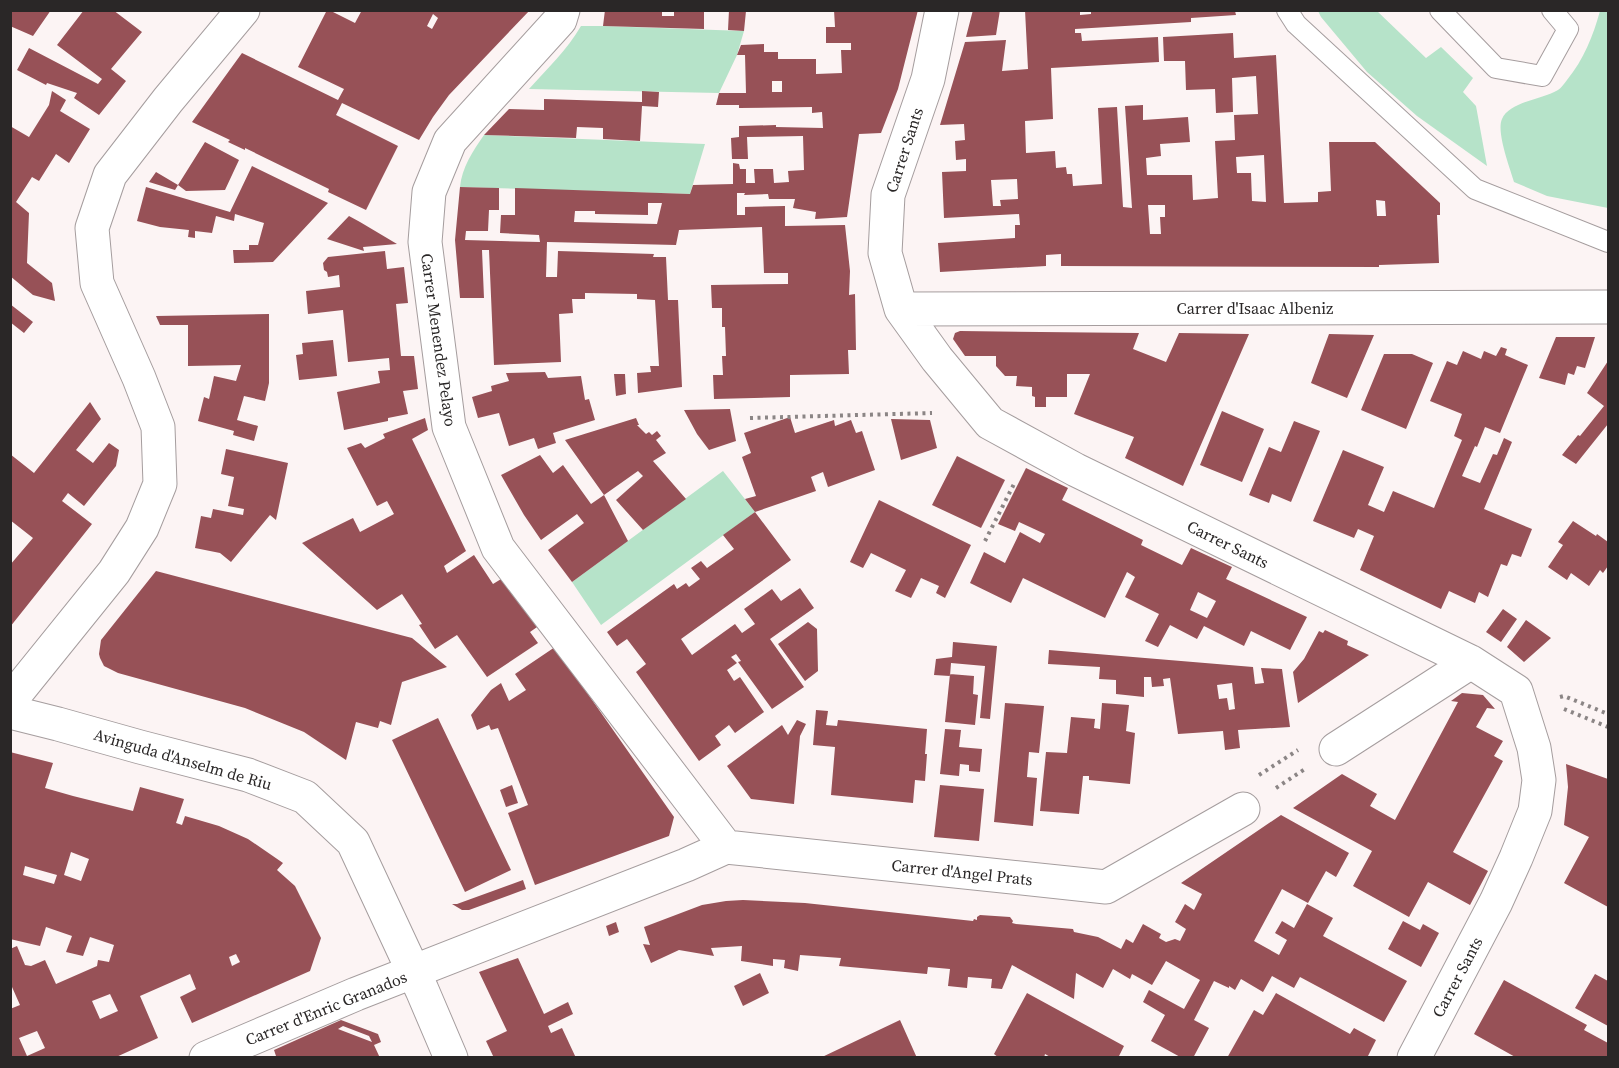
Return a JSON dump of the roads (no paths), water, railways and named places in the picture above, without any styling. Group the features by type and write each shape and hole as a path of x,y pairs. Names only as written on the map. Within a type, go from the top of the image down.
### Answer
{"street":[{"path":"10,701 114,572 142,528 160,484 158,427 97,283 92,228 110,175 168,100 243,10"},
{"name":"Carrer Menendez Pelayo","path":"563,10 560,20 450,141 429,192 425,242 449,426 498,548 726,847"},
{"name":"Carrer Sants","path":"942,10 928,79 888,195 885,253 901,309 937,359 980,412 990,423 1076,470 1471,662 1516,691 1534,748 1539,780 1534,811 1496,902 1414,1058"},
{"name":"Carrer d'Isaac Albeniz","path":"901,309 1608,307"},
{"path":"1336,749 1471,662"},
{"name":"Avinguda d'Anselm de Riu","path":"10,712 248,775 305,797 353,842 414,972 451,1058"},
{"name":"Carrer d'Angel Prats","path":"726,847 1106,887 1246,795"},
{"path":"414,972 686,865 726,847"},
{"name":"Carrer d'Enric Granados","path":"206,1058 356,994 414,972"}],"lane":[{"path":"1287,10 1296,24 1474,189 1608,242"},
{"path":"1440,10 1496,68 1542,76 1568,29 1552,10"}]}
